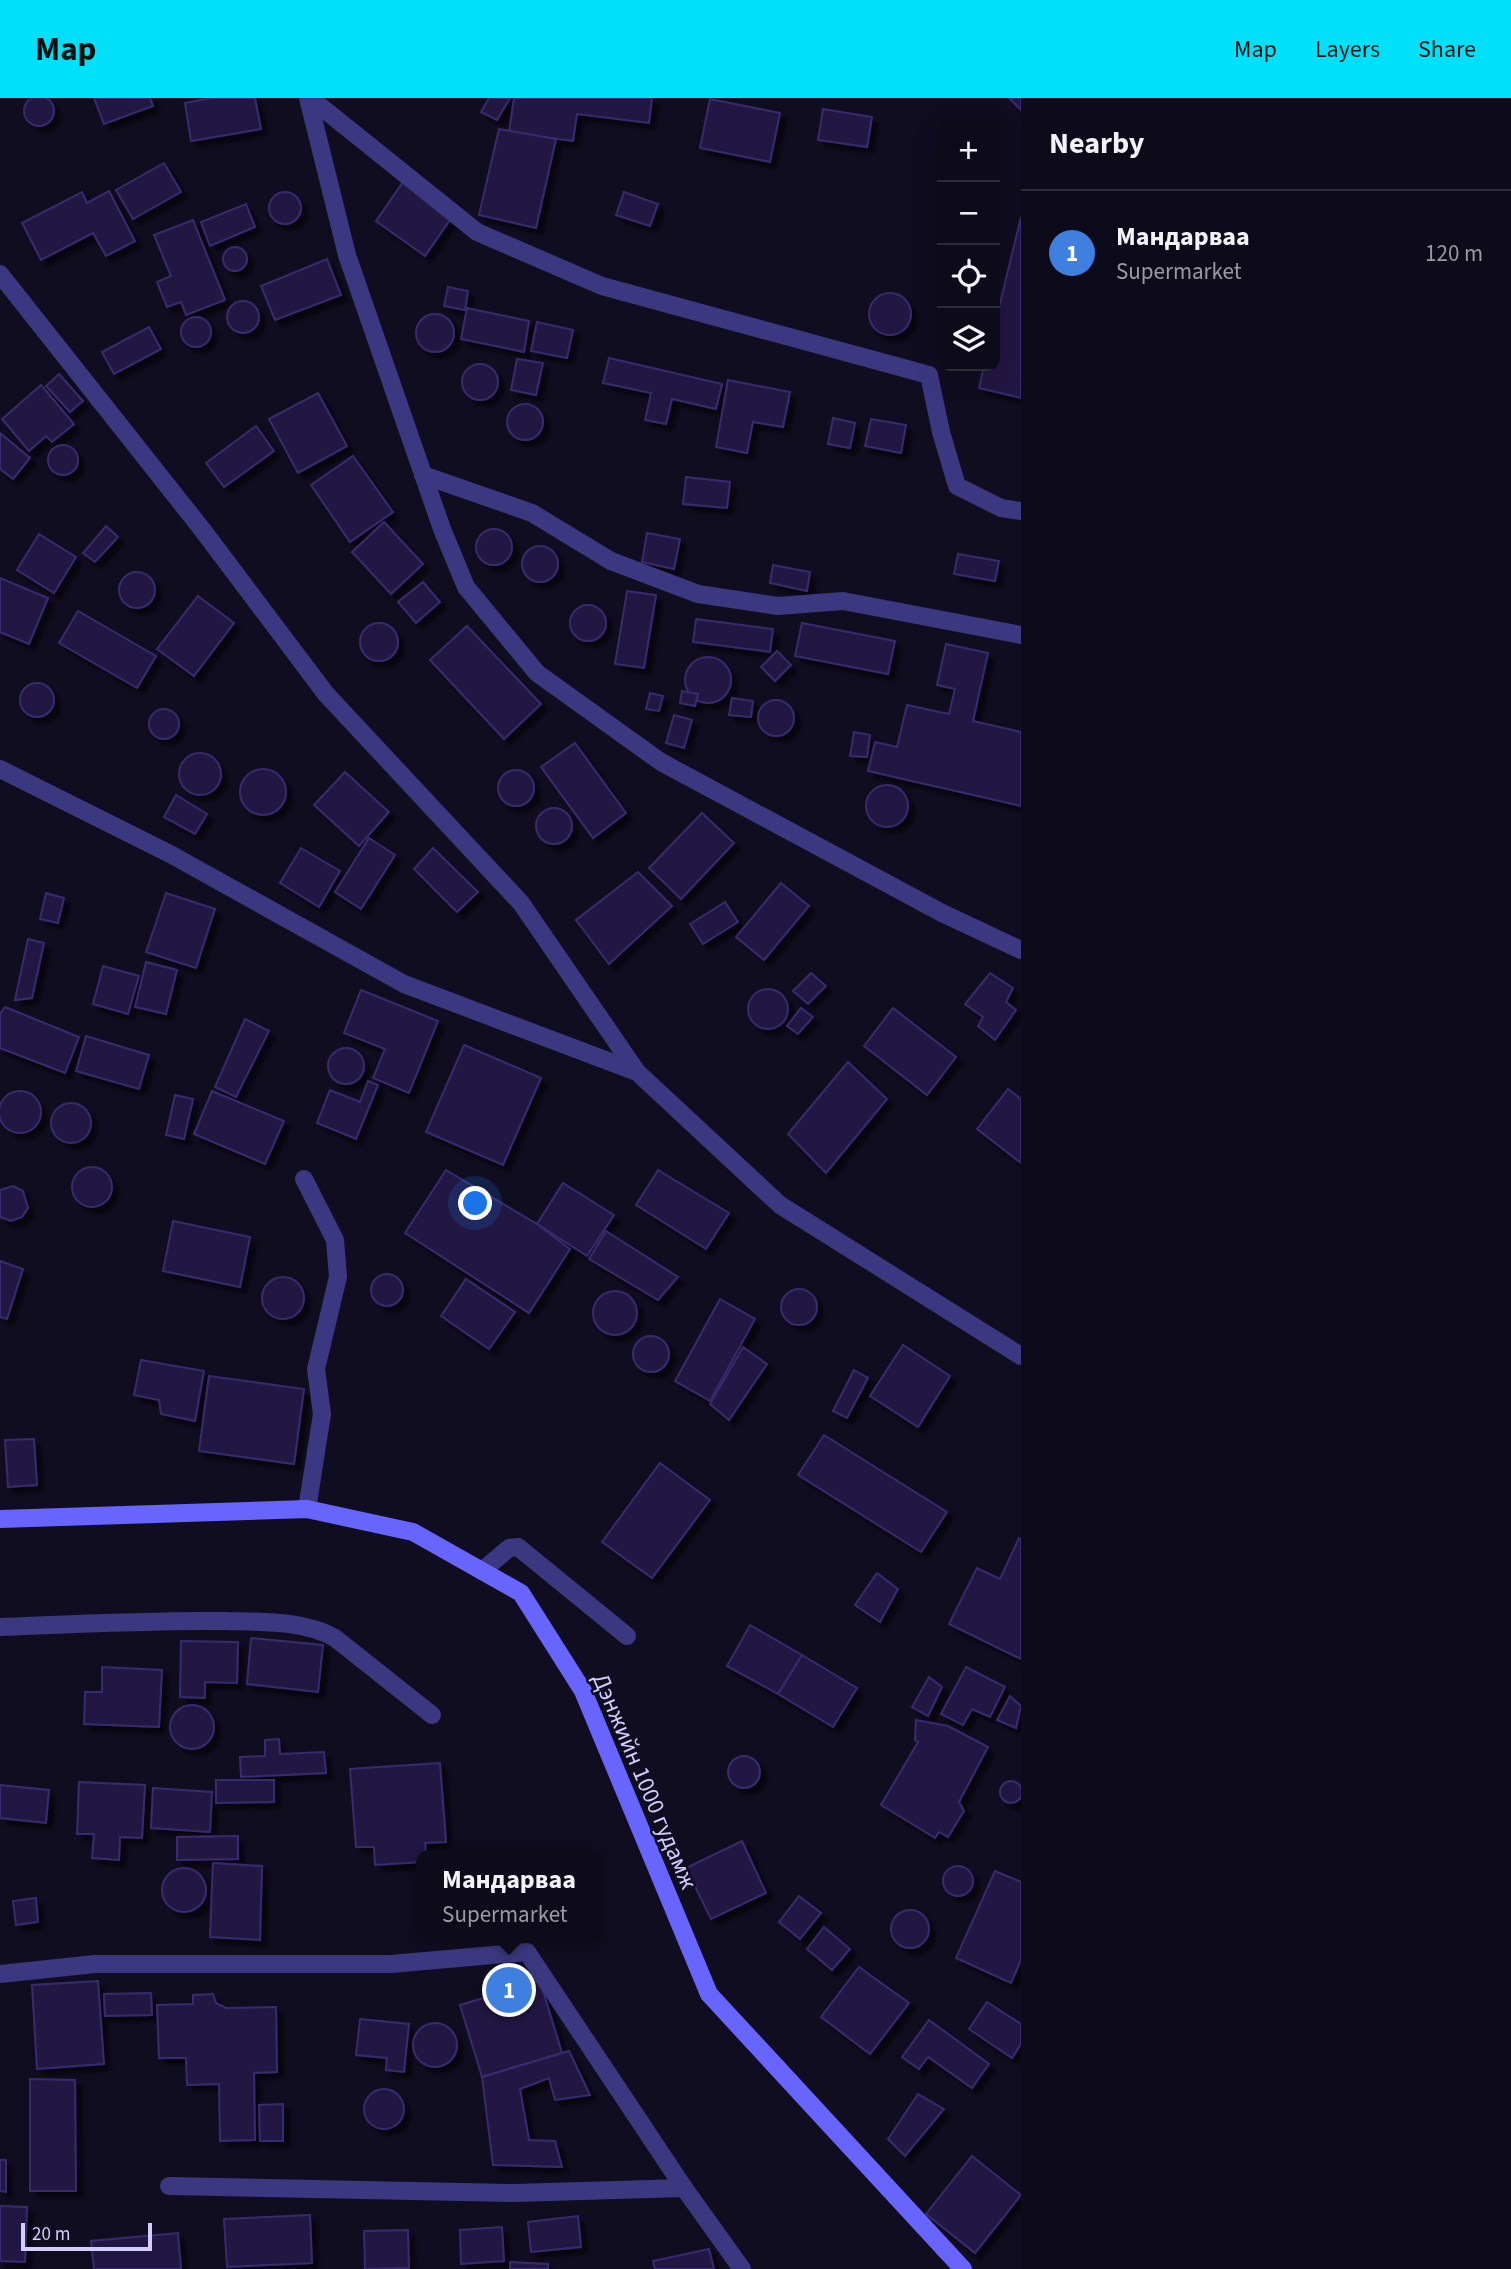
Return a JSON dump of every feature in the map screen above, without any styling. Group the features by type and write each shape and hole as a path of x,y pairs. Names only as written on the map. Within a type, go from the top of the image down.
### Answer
{"street":[{"path":"309,98 347,255 423,475 466,587 537,673 661,762 942,913 1021,950"},
{"path":"309,98 477,232 602,286 929,375 941,432 957,486 1001,508 1021,512"},
{"path":"0,275 201,528 326,694 521,903 636,1072 780,1205 1021,1356"},
{"path":"423,475 532,513 611,561 698,594 778,606 843,601 1021,635"},
{"path":"0,769 172,855 404,984 636,1072"},
{"path":"304,1179 335,1240 338,1277 316,1368 323,1414 307,1509"},
{"name":"Дэнжийн 1000 гудамж","path":"0,1519 307,1509 413,1532 521,1593 583,1691 709,1994 963,2269"},
{"path":"482,1571 509,1548 518,1547 627,1636"},
{"path":"0,1627 170,1620 288,1625 326,1633 335,1638 432,1715"},
{"path":"0,1973 94,1964 391,1964 527,1952 684,2188 742,2269"},
{"path":"169,2186 513,2193 684,2188"}],"building":[{"path":"39,96 50,100 54,111 50,122 39,126 28,122 24,111 28,100"},
{"path":"94,98 150,98 153,106 104,124"},
{"path":"211,98 255,98 261,129 191,141 185,103"},
{"path":"489,98 510,98 497,120 481,112"},
{"path":"514,98 652,98 649,123 577,114 573,141 509,133"},
{"path":"1009,98 1021,98 1021,110"},
{"path":"710,99 780,113 770,162 700,148"},
{"path":"823,109 872,117 867,147 818,140"},
{"path":"499,129 556,139 536,228 479,215"},
{"path":"164,163 181,192 133,219 116,190"},
{"path":"403,182 452,217 425,256 376,221"},
{"path":"109,191 135,241 106,256 93,233 41,260 22,223 82,192 87,203"},
{"path":"285,192 297,196 301,208 297,220 285,224 273,220 269,208 273,196"},
{"path":"624,192 658,204 650,226 616,215"},
{"path":"246,204 255,227 210,246 201,222"},
{"path":"1021,217 1021,398 979,388 983,371 1000,371 1000,303"},
{"path":"193,220 225,300 186,315 181,302 167,307 157,282 171,276 154,235"},
{"path":"235,247 246,254 247,259 240,270 235,271 224,264 223,259 230,248"},
{"path":"327,259 341,295 275,320 261,286"},
{"path":"448,287 468,291 465,310 444,306"},
{"path":"890,293 905,299 911,314 905,329 890,335 875,329 869,314 875,299"},
{"path":"243,301 254,306 259,317 254,328 243,333 232,328 227,317 232,306"},
{"path":"467,308 529,321 524,352 461,339"},
{"path":"435,314 449,319 454,333 449,347 435,352 421,347 416,333 421,319"},
{"path":"196,317 207,321 211,332 207,343 196,347 185,343 181,332 185,321"},
{"path":"537,322 573,330 567,358 531,351"},
{"path":"149,327 161,349 114,374 102,352"},
{"path":"609,358 722,384 716,409 672,399 666,424 645,420 651,393 603,383"},
{"path":"517,359 543,363 536,395 511,390"},
{"path":"480,364 493,369 498,382 493,395 480,400 467,395 462,382 467,369"},
{"path":"59,374 83,401 70,412 46,386"},
{"path":"728,380 790,392 783,427 753,422 747,453 716,447"},
{"path":"41,385 74,424 52,442 46,436 29,451 2,419"},
{"path":"318,393 347,446 298,473 269,419"},
{"path":"525,404 538,409 543,422 538,435 525,440 512,435 507,422 512,409"},
{"path":"833,418 855,423 850,448 828,444"},
{"path":"871,419 906,425 901,453 865,446"},
{"path":"256,426 274,451 224,487 206,463"},
{"path":"0,433 30,458 13,479 0,469"},
{"path":"63,445 73,450 78,460 73,470 63,475 53,470 48,460 53,450"},
{"path":"353,456 393,512 350,542 311,485"},
{"path":"686,477 730,482 727,508 683,504"},
{"path":"384,522 423,564 391,594 352,552"},
{"path":"106,526 118,537 95,562 83,553"},
{"path":"494,529 507,534 512,547 507,560 494,565 481,560 476,547 481,534"},
{"path":"647,533 680,539 674,569 642,562"},
{"path":"39,534 76,557 54,593 17,570"},
{"path":"540,546 553,551 558,564 553,577 540,582 527,577 522,564 527,551"},
{"path":"958,554 999,561 995,581 954,574"},
{"path":"773,565 810,572 807,591 770,583"},
{"path":"137,572 150,577 155,590 150,603 137,608 124,603 119,590 124,577"},
{"path":"0,578 48,598 29,644 0,632"},
{"path":"423,582 440,602 416,623 398,602"},
{"path":"627,591 656,595 644,668 615,664"},
{"path":"198,596 234,623 194,676 157,649"},
{"path":"588,605 601,610 606,623 601,636 588,641 575,636 570,623 575,610"},
{"path":"78,611 156,656 137,688 59,643"},
{"path":"696,619 773,629 770,652 693,642"},
{"path":"379,623 392,629 398,642 392,655 379,661 366,655 360,642 366,629"},
{"path":"802,623 895,641 888,674 795,656"},
{"path":"467,626 541,704 504,739 430,660"},
{"path":"946,644 988,653 973,721 1021,732 1021,806 868,771 875,742 897,747 907,705 949,714 955,689 937,685"},
{"path":"777,651 791,665 775,681 761,667"},
{"path":"708,657 724,664 731,680 724,696 708,703 692,696 685,680 692,664"},
{"path":"37,683 49,688 54,700 49,712 37,717 25,712 20,700 25,688"},
{"path":"682,691 698,694 695,706 680,703"},
{"path":"650,693 663,696 659,711 646,709"},
{"path":"732,698 753,701 751,717 729,715"},
{"path":"776,700 789,705 794,718 789,731 776,736 763,731 758,718 763,705"},
{"path":"164,709 175,713 179,724 175,735 164,739 153,735 149,724 153,713"},
{"path":"674,715 692,720 684,748 666,743"},
{"path":"854,732 870,735 867,757 850,756"},
{"path":"575,743 626,813 593,838 541,767"},
{"path":"200,753 215,759 221,774 215,789 200,795 185,789 179,774 185,759"},
{"path":"263,769 279,776 286,792 279,808 263,815 247,808 240,792 247,776"},
{"path":"516,770 528,776 534,788 528,800 516,806 504,800 498,788 504,776"},
{"path":"345,772 389,812 359,846 314,805"},
{"path":"887,785 901,792 908,806 901,820 887,827 873,820 866,806 873,792"},
{"path":"176,795 207,814 195,834 164,817"},
{"path":"554,808 567,813 572,826 567,839 554,844 541,839 536,826 541,813"},
{"path":"702,813 734,843 681,899 649,868"},
{"path":"369,838 395,855 361,909 335,892"},
{"path":"301,848 340,871 319,907 280,883"},
{"path":"433,848 478,892 457,912 414,869"},
{"path":"638,872 672,906 609,964 576,920"},
{"path":"781,883 809,906 764,960 736,937"},
{"path":"46,893 64,898 58,923 40,919"},
{"path":"166,893 215,909 196,968 146,952"},
{"path":"725,902 738,922 703,944 690,924"},
{"path":"28,939 44,943 32,998 15,1000"},
{"path":"146,962 177,970 166,1014 135,1007"},
{"path":"103,966 139,976 128,1014 93,1004"},
{"path":"811,973 826,986 808,1004 793,991"},
{"path":"990,973 1013,988 1006,1002 1016,1010 995,1040 978,1026 983,1017 965,1004"},
{"path":"768,989 782,995 788,1009 782,1023 768,1029 754,1023 748,1009 754,995"},
{"path":"361,990 438,1021 409,1093 373,1078 385,1049 344,1033"},
{"path":"5,1007 79,1037 65,1073 0,1048 0,1014"},
{"path":"801,1008 813,1017 798,1034 787,1026"},
{"path":"893,1008 956,1057 927,1095 864,1046"},
{"path":"245,1019 269,1031 236,1097 215,1087"},
{"path":"86,1036 149,1055 139,1089 76,1071"},
{"path":"464,1045 541,1078 503,1165 426,1132"},
{"path":"346,1048 359,1053 364,1066 359,1079 346,1084 333,1079 328,1066 333,1053"},
{"path":"848,1062 887,1099 826,1173 788,1134"},
{"path":"368,1081 378,1085 356,1139 317,1123 330,1090 360,1102"},
{"path":"1008,1089 1021,1099 1021,1163 977,1129"},
{"path":"20,1091 35,1097 41,1112 35,1127 20,1133 5,1127 -1,1112 5,1097"},
{"path":"212,1091 284,1121 265,1164 194,1134"},
{"path":"175,1095 193,1099 184,1139 166,1135"},
{"path":"71,1103 85,1109 91,1123 85,1137 71,1143 57,1137 51,1123 57,1109"},
{"path":"92,1167 106,1173 112,1187 106,1201 92,1207 78,1201 72,1187 78,1173"},
{"path":"446,1170 537,1224 570,1249 529,1313 405,1233"},
{"path":"658,1170 729,1213 706,1249 636,1205"},
{"path":"563,1183 614,1215 587,1256 537,1224"},
{"path":"13,1186 23,1191 28,1208 22,1217 11,1221 0,1217 0,1190"},
{"path":"173,1221 250,1237 240,1287 163,1271"},
{"path":"606,1231 678,1277 658,1300 589,1259"},
{"path":"0,1261 23,1269 7,1319 0,1317"},
{"path":"387,1274 398,1279 403,1290 398,1301 387,1306 376,1301 371,1290 376,1279"},
{"path":"283,1277 298,1283 304,1298 298,1313 283,1319 268,1313 262,1298 268,1283"},
{"path":"466,1279 515,1312 489,1349 441,1316"},
{"path":"799,1289 812,1294 817,1307 812,1320 799,1325 786,1320 781,1307 786,1294"},
{"path":"615,1291 631,1297 637,1313 631,1329 615,1335 599,1329 593,1313 599,1297"},
{"path":"720,1299 755,1319 710,1401 675,1381"},
{"path":"651,1336 664,1341 669,1354 664,1367 651,1372 638,1367 633,1354 638,1341"},
{"path":"903,1345 950,1376 918,1427 870,1396"},
{"path":"743,1347 767,1364 729,1420 710,1404"},
{"path":"141,1360 204,1371 195,1421 161,1414 159,1400 134,1395"},
{"path":"854,1370 868,1378 847,1418 833,1411"},
{"path":"209,1376 304,1389 294,1464 199,1451"},
{"path":"824,1435 947,1512 921,1552 798,1475"},
{"path":"34,1439 37,1485 8,1487 5,1440"},
{"path":"660,1463 710,1500 652,1578 602,1542"},
{"path":"1019,1538 1021,1659 949,1624 977,1568 1000,1579"},
{"path":"877,1573 898,1589 880,1622 855,1605"},
{"path":"750,1625 802,1655 778,1694 727,1666"},
{"path":"251,1638 323,1645 318,1692 247,1684"},
{"path":"181,1641 238,1642 237,1683 205,1682 205,1698 180,1697"},
{"path":"802,1655 857,1688 833,1727 778,1694"},
{"path":"102,1667 162,1670 159,1727 84,1724 85,1692 102,1692"},
{"path":"966,1667 1005,1687 990,1717 972,1709 963,1725 941,1714"},
{"path":"929,1677 942,1687 928,1716 912,1707"},
{"path":"1010,1696 1021,1706 1016,1728 997,1720"},
{"path":"192,1705 207,1712 214,1727 207,1742 192,1749 177,1742 170,1727 177,1712"},
{"path":"916,1720 948,1726 988,1747 959,1802 964,1811 948,1837 939,1832 935,1838 881,1805 918,1742 915,1740"},
{"path":"279,1739 280,1754 324,1752 326,1773 241,1777 240,1757 265,1756 265,1740"},
{"path":"744,1756 756,1760 760,1772 756,1784 744,1788 732,1784 728,1772 732,1760"},
{"path":"440,1763 446,1842 425,1843 426,1850 416,1850 416,1862 375,1865 374,1847 356,1847 350,1769"},
{"path":"216,1780 274,1780 274,1802 216,1803"},
{"path":"1011,1781 1019,1784 1022,1792 1019,1800 1011,1803 1003,1800 1000,1792 1003,1784"},
{"path":"79,1782 145,1785 142,1838 120,1837 119,1860 92,1858 94,1834 77,1834"},
{"path":"0,1785 49,1790 46,1823 0,1818"},
{"path":"153,1788 212,1792 210,1832 151,1828"},
{"path":"238,1836 238,1859 177,1860 177,1837"},
{"path":"742,1841 766,1893 711,1919 686,1868"},
{"path":"213,1863 262,1866 260,1940 210,1937"},
{"path":"958,1866 969,1870 973,1881 969,1892 958,1896 947,1892 943,1881 947,1870"},
{"path":"184,1868 199,1875 206,1890 199,1905 184,1912 169,1905 162,1890 169,1875"},
{"path":"995,1871 1021,1882 1021,1960 1011,1983 956,1958"},
{"path":"799,1896 821,1913 800,1939 779,1922"},
{"path":"36,1898 38,1922 16,1925 13,1901"},
{"path":"910,1910 923,1916 929,1929 923,1942 910,1948 897,1942 891,1929 897,1916"},
{"path":"824,1927 850,1949 832,1970 807,1949"},
{"path":"859,1967 909,2003 870,2054 821,2017"},
{"path":"98,1981 104,2064 37,2069 32,1985"},
{"path":"540,1981 562,2053 482,2077 460,2005"},
{"path":"151,1993 152,2015 105,2016 104,1994"},
{"path":"213,1994 216,2003 226,2008 276,2007 277,2072 254,2073 255,2140 220,2141 219,2084 187,2085 186,2058 159,2058 157,2005 193,2004 193,1995"},
{"path":"987,2002 1021,2024 1021,2044 1012,2058 969,2029"},
{"path":"360,2019 409,2024 404,2072 386,2070 387,2058 356,2055"},
{"path":"929,2020 989,2064 972,2088 928,2057 919,2069 902,2057"},
{"path":"435,2023 450,2030 457,2045 450,2060 435,2067 420,2060 413,2045 420,2030"},
{"path":"569,2051 590,2095 555,2100 549,2078 520,2089 529,2140 555,2141 562,2167 493,2165 482,2077"},
{"path":"30,2079 75,2080 76,2191 30,2191"},
{"path":"384,2089 398,2095 404,2109 398,2123 384,2129 370,2123 364,2109 370,2095"},
{"path":"918,2094 944,2109 905,2156 888,2139"},
{"path":"283,2104 283,2141 260,2141 259,2105"},
{"path":"972,2156 1021,2195 975,2253 926,2214"},
{"path":"0,2160 6,2160 6,2192 0,2191"},
{"path":"0,2206 27,2207 25,2262 0,2261"},
{"path":"310,2215 312,2263 227,2267 224,2219"},
{"path":"578,2216 581,2247 531,2252 528,2222"},
{"path":"502,2227 504,2261 461,2264 460,2230"},
{"path":"408,2230 409,2268 365,2269 364,2231"},
{"path":"178,2233 181,2269 94,2269 91,2241"},
{"path":"709,2249 714,2269 655,2269 653,2261"},
{"path":"510,2262 548,2264 548,2269 510,2269"}],"place":[{"name":"Мандарваа","path":"509,1990"}]}
